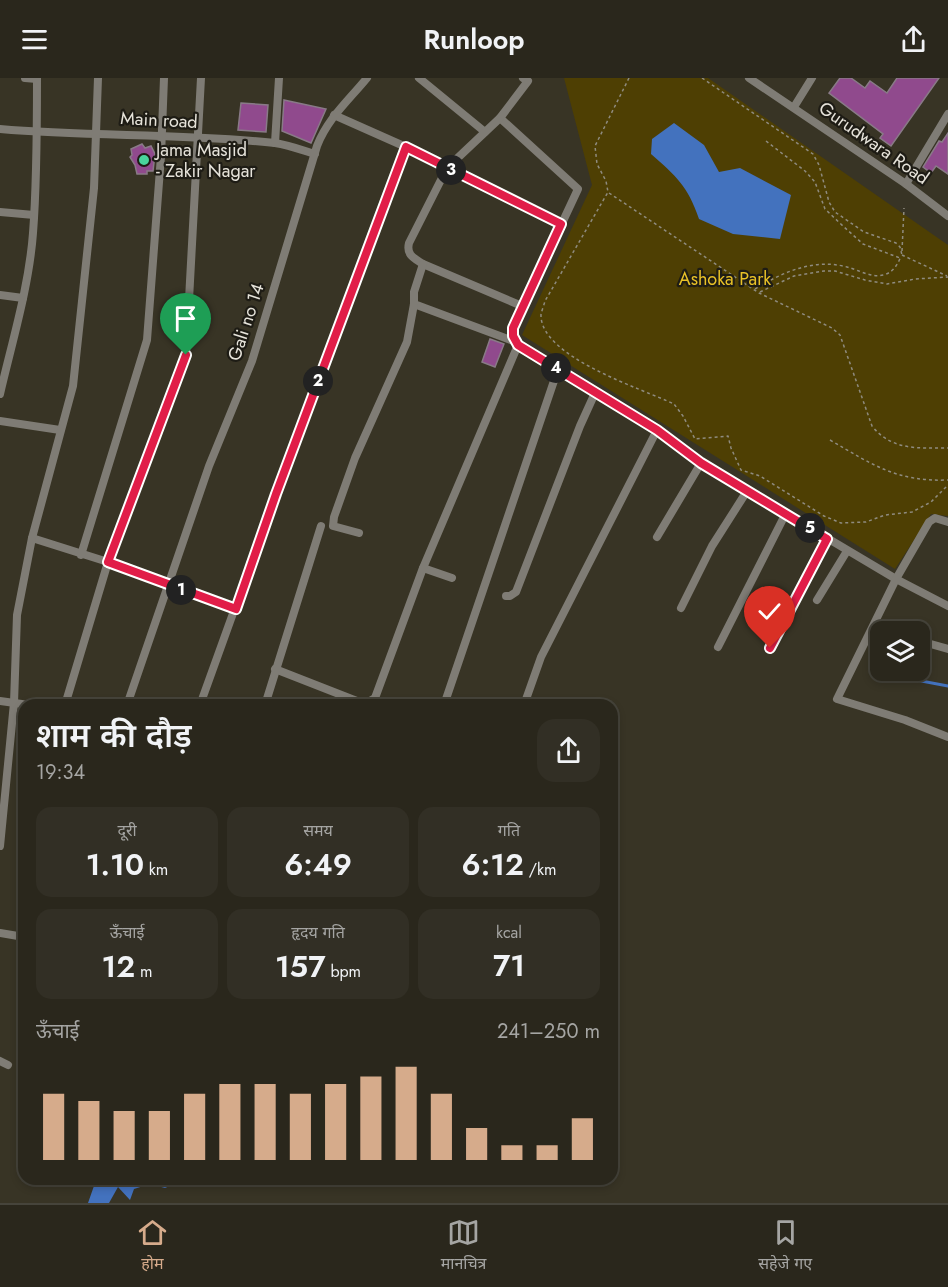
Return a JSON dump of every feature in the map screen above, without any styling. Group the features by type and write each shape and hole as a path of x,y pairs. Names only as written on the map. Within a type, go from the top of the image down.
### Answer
{"street":[{"path":"0,394 22,298 33,235 38,132 37,79 25,78"},
{"path":"0,846 14,703 16,615 32,538 73,386 94,188 98,78"},
{"path":"81,555 147,340 164,78"},
{"path":"67,699 108,562 186,355 201,78"},
{"path":"275,143 279,78"},
{"name":"Gali no 14","path":"129,699 209,466 252,361 321,135 334,115 367,78"},
{"path":"419,78 485,132"},
{"path":"522,306 423,264 410,256 408,247 447,168 500,118 528,81 524,78"},
{"name":"Gurudwara Road","path":"749,78 906,184 948,216"},
{"path":"794,107 812,78"},
{"path":"906,184 948,114"},
{"path":"334,115 406,147 561,224"},
{"path":"373,699 378,693 423,568 517,344 513,331 522,306 578,189 500,118"},
{"name":"Main road","path":"0,129 275,143 315,154"},
{"path":"202,699 406,147"},
{"path":"0,212 34,215"},
{"path":"359,533 333,526 334,516 355,458 407,342 414,292 423,264"},
{"path":"0,295 22,298"},
{"path":"414,304 517,344 657,430 701,463 847,551 948,606"},
{"path":"446,699 558,369"},
{"path":"506,596 516,592 595,393"},
{"path":"0,421 60,430"},
{"path":"526,699 542,657 657,430"},
{"path":"657,537 701,463"},
{"path":"681,608 712,546 747,490"},
{"path":"718,647 786,513"},
{"path":"877,621 896,579 929,522 935,518 948,522"},
{"path":"267,699 321,526"},
{"path":"32,538 108,562 236,609"},
{"path":"770,648 827,539"},
{"path":"817,600 847,551"},
{"path":"423,568 452,578"},
{"path":"870,636 837,699 948,737"},
{"path":"930,644 948,649"},
{"path":"276,669 352,699"},
{"path":"0,701 18,704"},
{"path":"0,933 18,936"}],"path":[{"path":"629,78 595,146 597,164 602,171 608,192 759,293 832,328 840,335 872,426 881,436 895,444 916,448 948,448"},
{"path":"702,78 813,154 819,165 829,202 835,212 864,232 896,243 900,247 901,256"},
{"path":"766,141 810,176 815,182 825,209 863,243 901,256 948,277"},
{"path":"608,192 545,301 541,316 549,336 562,350 578,362 674,404 695,439 728,436 741,470 760,476 836,522 866,522 885,515 912,512 931,502 948,485"},
{"path":"755,290 784,273 802,266 839,265 871,275 889,273 901,256 904,208"},
{"path":"759,293 794,276 824,271 887,284 948,277"},
{"path":"830,440 877,468 903,477 948,480"}],"green space":[{"name":"Ashoka Park","path":"564,78 708,78 948,245 948,516 931,514 895,569 522,335 592,185"}],"water":[{"path":"674,123 704,145 719,172 740,168 791,195 780,239 733,234 699,219 686,190 651,154 652,139"},
{"path":"94,1185 147,1185 134,1189 130,1200 118,1187 109,1203 88,1203"},
{"path":"154,1185 172,1185 165,1188"}],"building":[{"path":"840,78 851,78 865,88 870,81 887,93 897,78 939,78 891,146 880,138 883,134 829,93"},
{"path":"284,100 326,109 311,143 282,131"},
{"path":"241,103 268,105 266,132 238,130"},
{"path":"948,133 948,174 936,166 931,173 923,167 939,141 942,142"},
{"name":"Jama Masjid - Zakir Nagar","path":"142,144 145,148 151,146 155,154 153,171 147,171 147,174 137,174 130,157 131,149"},
{"path":"490,339 504,344 495,367 482,362"}],"waterway":[{"path":"922,681 948,686"}],"place":[{"name":"Jama Masjid - Zakir Nagar","path":"144,160"}],"route":[{"path":"186,355 108,562 236,609 276,494 406,147 561,224 513,328 513,336 518,345 657,430 701,463 827,539 770,648"}]}
